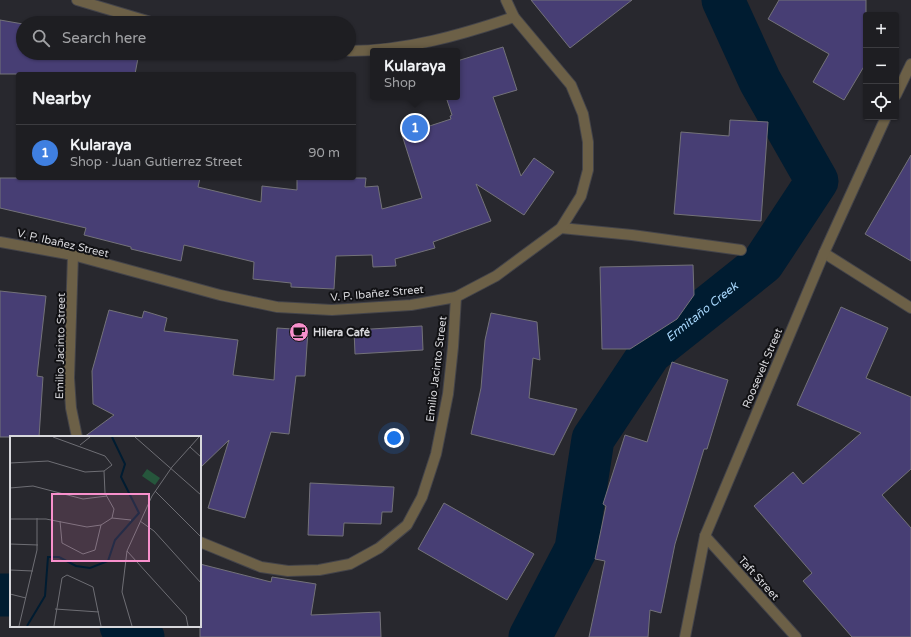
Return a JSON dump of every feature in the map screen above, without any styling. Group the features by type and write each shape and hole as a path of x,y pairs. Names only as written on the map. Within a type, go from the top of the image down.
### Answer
{"street":[{"path":"77,0 131,16"},
{"path":"506,0 514,17 571,85 583,114 588,142 588,170 581,196 561,228 632,235 741,250"},
{"path":"386,48 410,45 466,33 514,17"},
{"path":"356,51 370,50"},
{"path":"899,89 911,64"},
{"name":"Roosevelt Street","path":"686,637 705,536 824,253 885,120"},
{"name":"V. P. Ibañez Street","path":"0,242 73,255 220,295 277,307 332,310 411,304 456,296 496,276 561,228"},
{"path":"824,253 911,308"},
{"name":"Emilio Jacinto Street","path":"73,255 70,378 71,408 77,436"},
{"name":"Emilio Jacinto Street","path":"201,542 261,567 288,571 319,570 350,564 379,548 407,525 422,496 438,445 448,394 456,296"},
{"name":"Taft Street","path":"705,536 796,637"}],"building":[{"path":"531,0 632,0 570,48"},
{"path":"779,0 866,0 866,12 863,12 863,68 844,100 813,82 829,54 768,19"},
{"path":"0,20 16,23 16,60 138,60 135,72 16,72 16,74 0,74"},
{"path":"503,47 517,90 493,97 521,176 534,158 554,172 524,215 476,184 491,221 433,242 435,248 395,259 396,266 373,267 372,255 336,256 334,289 291,287 291,283 253,279 254,262 184,245 181,261 131,249 131,247 84,235 86,228 0,208 0,178 16,178 16,180 200,180 198,187 261,202 262,186 297,190 297,180 356,180 356,178 366,178 365,187 378,186 382,209 422,198 402,135 451,119 450,116 452,115 447,100 460,100 460,60"},
{"path":"730,120 768,122 761,221 674,214 681,132 729,136"},
{"path":"911,155 911,261 865,234"},
{"path":"693,265 694,295 677,319 630,349 602,349 600,267"},
{"path":"0,291 46,296 37,376 43,377 39,436 0,437"},
{"path":"841,307 888,328 866,378 911,397 911,469 882,495 911,528 911,637 852,637 803,581 812,573 754,506 793,472 803,484 861,433 797,405"},
{"path":"109,310 142,318 144,311 167,318 164,331 238,340 233,375 274,380 277,328 308,330 305,376 296,376 289,434 271,432 245,518 208,508 229,440 201,467 201,436 85,436 114,415 93,404 92,371"},
{"path":"491,313 537,322 540,360 533,358 529,398 577,409 554,455 471,434 481,388 485,340"},
{"path":"422,326 423,350 355,354 354,330"},
{"path":"672,362 728,380 707,449 704,449 675,544 661,613 650,610 648,637 589,637 605,561 595,559 606,506 603,504 625,435 647,442"},
{"path":"310,483 394,487 392,512 382,512 381,524 344,523 343,536 308,535"},
{"path":"444,503 534,554 507,600 418,549"},
{"path":"201,564 271,582 272,577 316,584 311,615 380,612 381,637 200,637"}],"waterway":[{"name":"Ermitaño Creek","path":"530,637 576,549 593,439 650,353 763,263 817,181 760,81 723,0"},
{"name":"Ermitaño Creek","path":"0,595 10,595"},
{"name":"Ermitaño Creek","path":"123,627 143,637"}],"place":[{"name":"Kularaya","path":"415,128"},
{"name":"Hilera Café","path":"299,332"}]}
